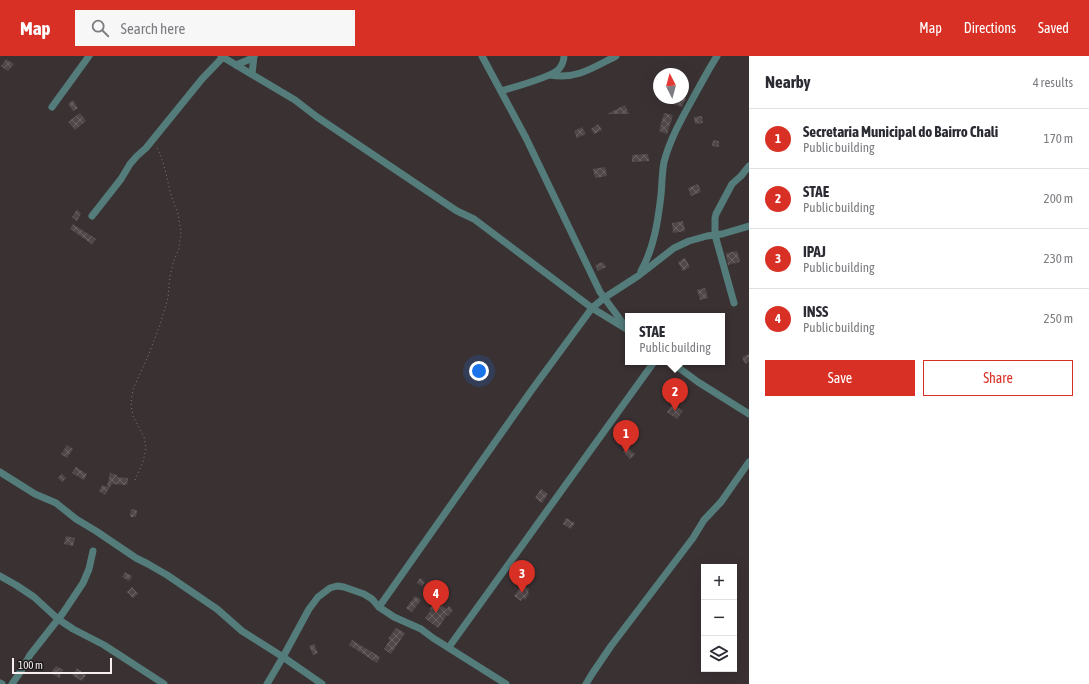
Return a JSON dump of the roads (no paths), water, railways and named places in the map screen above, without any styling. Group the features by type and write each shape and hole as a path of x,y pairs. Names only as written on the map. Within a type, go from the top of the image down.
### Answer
{"street":[{"path":"52,107 89,56"},
{"path":"236,65 254,56"},
{"path":"252,74 254,56"},
{"path":"482,56 526,138 600,292 625,326"},
{"path":"501,91 550,75 561,66 564,56"},
{"path":"550,75 559,77 578,74 616,56"},
{"path":"638,276 647,260 653,244 660,202 664,162 670,144 681,119 717,56"},
{"path":"92,216 121,179 130,164 153,140 202,79 222,57 295,100 317,117 447,204 474,219 592,308 625,328"},
{"path":"734,303 714,235 715,223 716,214 732,184 749,166"},
{"path":"380,607 531,391 592,308 604,298 638,276 674,248 689,241 722,234 749,226"},
{"path":"449,647 652,365"},
{"path":"675,365 698,382 749,414"},
{"path":"586,684 611,646 704,520 725,497 749,462"},
{"path":"0,472 35,494 56,503 76,520 96,531 136,558 167,575 217,609 242,631 322,684"},
{"path":"12,684 30,655 58,619 83,583 89,568 93,551"},
{"path":"0,576 16,584 34,597 58,619 73,629 104,645 164,684"},
{"path":"267,684 309,609 318,597 330,588 344,587 352,589 372,599 380,607 398,619 421,629 432,638 449,647 506,684"}],"place":[{"name":"STAE","path":"675,411"},
{"name":"Secretaria Municipal do Bairro Chali","path":"626,453"},
{"name":"IPAJ","path":"522,593"},
{"name":"INSS","path":"436,613"}]}
